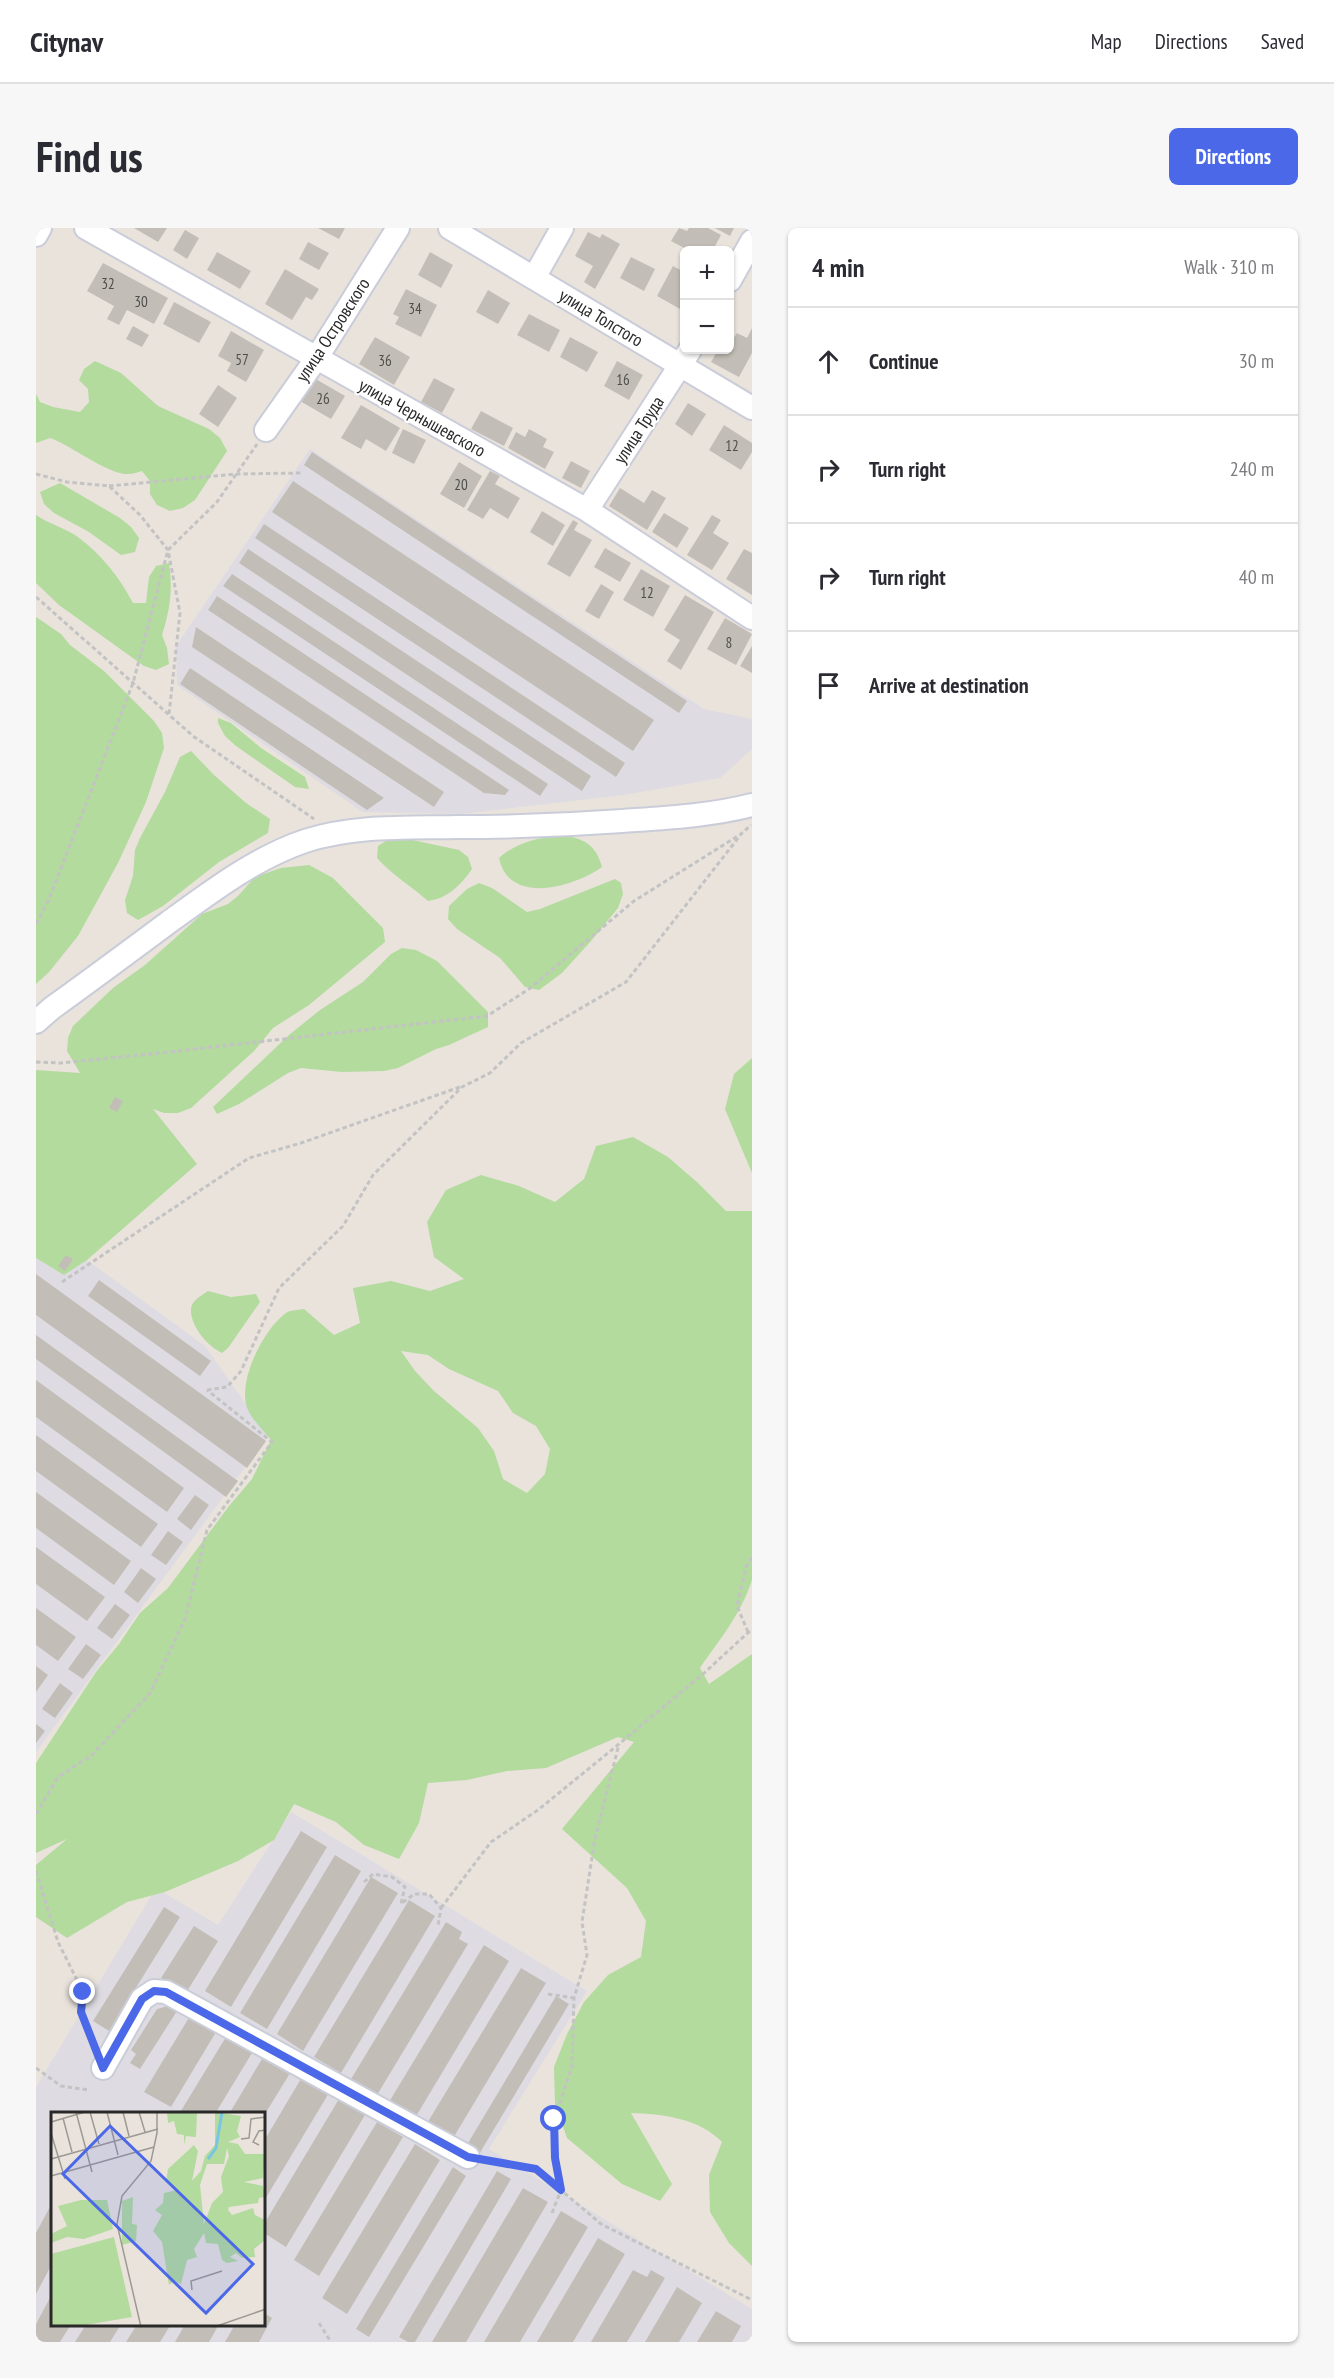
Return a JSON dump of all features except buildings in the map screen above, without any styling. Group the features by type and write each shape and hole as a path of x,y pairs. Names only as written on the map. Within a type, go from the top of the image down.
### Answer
{"street":[{"path":"36,235 40,228"},
{"name":"улица Чернышевского","path":"86,228 587,510 752,618"},
{"name":"улица Островского","path":"266,430 316,359 398,228"},
{"name":"улица Толстого","path":"450,228 534,278 686,357 752,408"},
{"path":"534,278 562,228"},
{"path":"734,272 752,241"},
{"name":"улица Труда","path":"587,510 686,357"},
{"path":"36,1022 202,898 245,870 290,847 335,833 368,829 537,826 679,818 752,805"},
{"path":"103,2068 142,1999 154,1991 166,1992 468,2157"}],"path":[{"path":"36,924 53,888 133,683 168,550 218,502 266,430"},
{"path":"36,474 67,482 109,486 236,474 302,473"},
{"path":"109,486 140,515 168,550 180,613 169,714"},
{"path":"36,597 193,735 335,833"},
{"path":"36,1062 61,1063 151,1054 487,1016 529,989 634,901 742,833 752,824"},
{"path":"62,1282 249,1158 301,1143 462,1086 490,1073 521,1043 626,982 742,833 752,829"},
{"path":"36,1814 57,1777 93,1755 150,1693 185,1619 207,1530 272,1442 207,1390 227,1387 241,1371 279,1288 343,1226 373,1175 462,1086"},
{"path":"748,1632 736,1606 746,1567 752,1557"},
{"path":"438,1926 441,1908 491,1842 538,1810 619,1744 703,1674 752,1629"},
{"path":"552,2213 561,2190 555,2158 554,2119 572,2067 574,1998 587,1955 582,1922 595,1838 619,1744"},
{"path":"36,1871 58,1942 83,1992 81,2012 103,2068"},
{"path":"364,1882 373,1874 392,1877 405,1887 401,1904 414,1894 429,1894 441,1908"},
{"path":"548,1994 574,1998"},
{"path":"36,2068 60,2085 89,2090"},
{"path":"468,2157 536,2169 601,2224 752,2300"},
{"path":"319,2323 331,2342"}],"shaded area":[{"path":"310,449 704,709 752,719 752,749 720,778 624,795 462,814 363,812 177,685 176,646"},
{"path":"36,1258 64,1275 87,1260 205,1346 268,1436 36,1752"},
{"path":"291,1812 587,1991 489,2149 752,2309 752,2342 36,2342 36,2087 156,1888 218,1925"}],"green space":[{"path":"95,361 121,373 158,406 209,429 220,438 227,451 195,500 183,508 170,511 157,505 150,494 150,481 142,471 128,474 110,470 50,438 36,443 36,394 40,402 80,412 89,402 88,389 79,380 84,369"},
{"path":"60,483 120,518 131,527 139,538 135,552 121,555 89,532 54,513 44,504 40,492"},
{"path":"36,515 73,534 94,551 116,576 133,603 146,603 149,577 156,566 169,563 170,599 162,635 167,648 169,664 156,670 144,666 59,605 36,583"},
{"path":"36,617 61,634 70,645 104,671 154,721 162,733 164,748 146,802 118,863 78,936 49,972 36,984"},
{"path":"218,718 231,723 261,748 305,777 309,789 295,787 236,746 225,736 218,723"},
{"path":"191,751 246,803 270,819 268,833 219,862 163,906 138,920 127,913 125,900 133,876 135,850 180,757"},
{"path":"560,835 582,840 596,853 602,867 576,881 544,888 529,887 515,882 505,873 499,858 512,848 527,842"},
{"path":"403,838 459,850 468,857 472,869 453,890 442,897 428,901 377,858 378,846 389,839"},
{"path":"309,865 333,878 383,928 385,942 309,1005 273,1028 254,1051 191,1108 178,1113 164,1113 153,1109 197,1164 87,1260 64,1275 36,1258 36,1070 80,1073 67,1051 68,1038 73,1026 113,988 145,965 202,914 228,904 255,877 281,868"},
{"path":"615,879 621,883 623,894 618,908 562,973 539,990 525,987 500,958 457,929 448,919 449,906 467,889 479,883 492,888 527,912"},
{"path":"402,948 416,950 437,961 488,1012 488,1027 398,1068 384,1071 342,1072 301,1068 288,1073 239,1104 217,1114 213,1107 289,1035 320,1010 363,982 391,954"},
{"path":"752,1058 752,1173 725,1109 734,1074"},
{"path":"633,1137 668,1157 726,1211 752,1211 752,1580 736,1615 700,1668 709,1684 752,1654 752,2266 729,2243 710,2212 709,2175 722,2142 713,2134 702,2127 679,2119 631,2113 672,2184 660,2201 622,2184 567,2138 555,2104 554,2067 567,2034 584,2002 608,1975 641,1957 646,1921 627,1888 562,1829 634,1742 618,1737 546,1768 507,1771 467,1780 428,1783 419,1823 399,1859 364,1845 336,1822 294,1804 274,1840 238,1861 165,1892 127,1902 67,1938 36,1917 36,1865 67,1839 36,1853 36,1763 96,1672 140,1613 168,1588 252,1479 271,1440 248,1410 245,1399 246,1386 254,1358 269,1331 286,1313 304,1309 334,1335 360,1323 353,1288 391,1281 430,1291 464,1279 434,1257 427,1222 446,1190 481,1175 519,1186 555,1202 584,1179 596,1146","holes":["401,1351 428,1355 449,1369 498,1391 513,1413 536,1426 550,1449 545,1474 527,1493 503,1479 494,1451 478,1428 434,1391 415,1371"]},
{"path":"208,1291 231,1297 256,1294 260,1302 228,1348 222,1353 211,1346 201,1335 191,1316 193,1303"}],"route":[{"path":"83,1992 81,2012 103,2068 142,1999 154,1991 166,1992 468,2157 536,2169 561,2190 555,2158 554,2119"}]}
